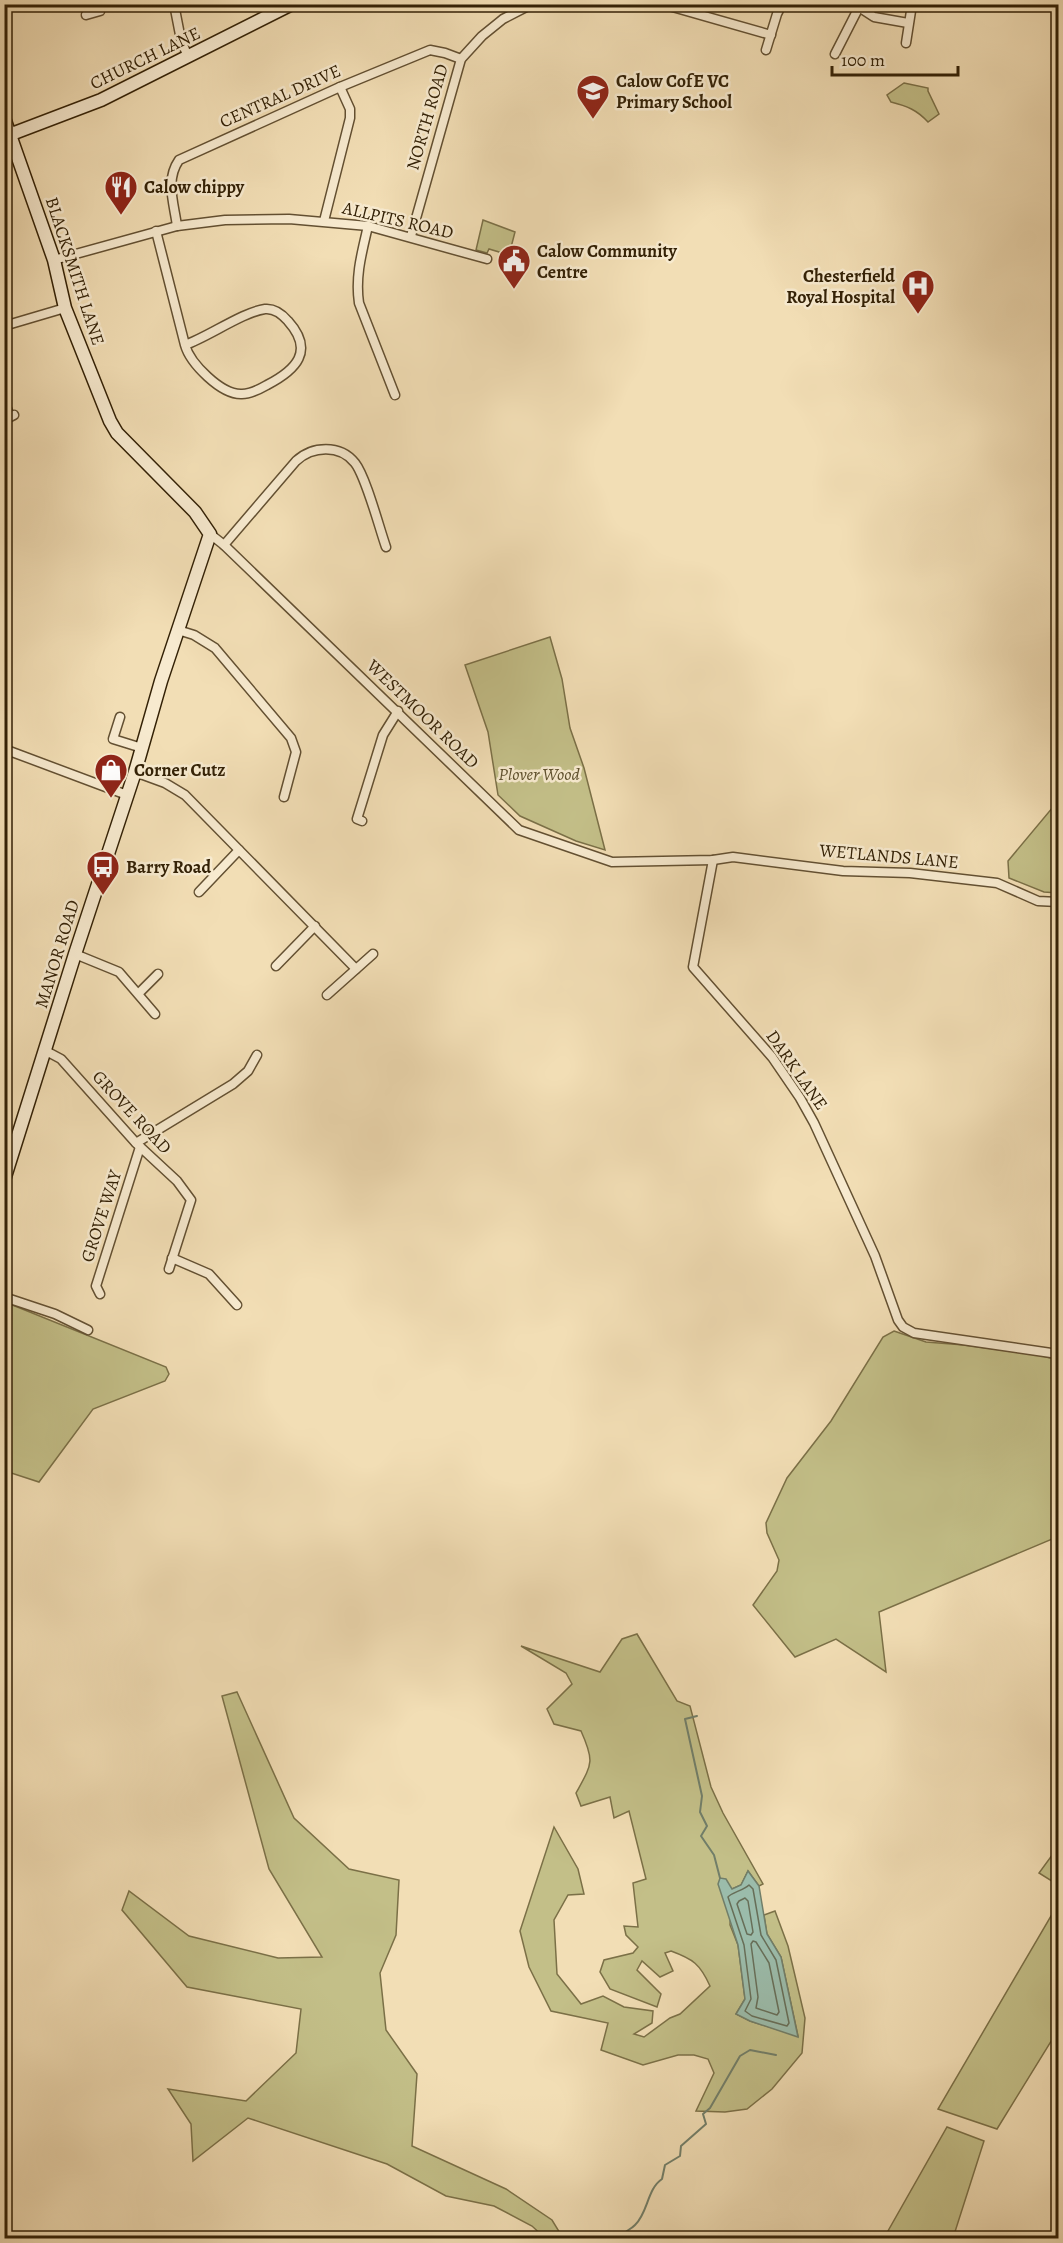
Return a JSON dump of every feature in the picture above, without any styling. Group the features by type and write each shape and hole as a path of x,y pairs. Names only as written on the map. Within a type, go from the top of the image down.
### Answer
{"street":[{"path":"174,4 181,40 188,57"},
{"name":"CHURCH LANE","path":"9,135 102,100 292,4"},
{"name":"NORTH ROAD","path":"411,236 461,59 482,36 496,25 532,4"},
{"path":"662,4 771,35"},
{"path":"766,50 782,4"},
{"path":"835,54 856,7 874,17 909,23"},
{"path":"906,43 911,11"},
{"name":"CENTRAL DRIVE","path":"177,226 170,181 173,169 179,160 340,87 430,50 461,59"},
{"path":"324,221 350,118 350,109 340,87"},
{"name":"BLACKSMITH LANE","path":"4,118 54,260 64,308 100,398 117,433 195,512 210,534"},
{"name":"ALLPITS ROAD","path":"54,260 177,226 225,220 289,219 368,226 411,236 487,259"},
{"path":"368,226 358,267 359,303 395,395"},
{"path":"156,231 185,345 188,355 216,384 240,395 261,388 291,371 299,360 301,350 292,326 277,310 266,309 250,314 185,345"},
{"path":"4,326 64,308"},
{"path":"4,400 10,417 14,415"},
{"path":"225,545 296,461 310,452 322,449 340,452 356,464 386,547"},
{"name":"WESTMOOR ROAD","path":"210,534 225,545 519,830 612,862 713,861"},
{"name":"MANOR ROAD","path":"4,1180 210,534"},
{"path":"178,630 194,635 215,648 291,738 296,752 284,797"},
{"path":"362,821 357,819 383,735 398,711"},
{"path":"120,717 113,739 142,747"},
{"path":"4,749 127,795"},
{"path":"135,772 165,783 185,795 356,969"},
{"path":"199,892 239,850"},
{"name":"WETLANDS LANE","path":"713,861 733,857 843,871 910,873 996,883 1038,901 1059,902"},
{"name":"DARK LANE","path":"713,861 693,967 772,1057 800,1098 814,1123 875,1256 898,1320 903,1327 914,1333 1059,1354"},
{"path":"276,966 315,926"},
{"path":"75,954 112,967 119,972 155,1014"},
{"path":"327,995 373,954"},
{"path":"139,993 158,974"},
{"name":"GROVE ROAD","path":"46,1050 62,1059 138,1145 177,1181 191,1200 172,1258"},
{"path":"138,1145 233,1084 248,1071 257,1055"},
{"name":"GROVE WAY","path":"100,1294 96,1286 138,1145"},
{"path":"170,1269 172,1258 209,1274 237,1305"},
{"path":"4,1297 55,1314 88,1330"}],"green space":[{"path":"904,83 928,88 939,114 928,122 911,109 891,102 887,95"},
{"path":"483,220 515,232 509,255 489,249 487,253 476,250"},
{"name":"Plover Wood","path":"550,637 562,679 570,728 584,768 605,850 576,841 520,816 498,795 488,732 465,665"},
{"path":"1058,801 1058,893 1044,892 1009,878 1008,861"},
{"path":"5,1302 166,1367 169,1374 165,1381 93,1409 39,1482 5,1471"},
{"path":"894,1331 926,1342 1039,1355 1058,1360 1058,1544 1052,1539 879,1612 886,1672 836,1639 795,1657 753,1605 777,1571 779,1560 767,1533 766,1523 787,1478 831,1421 883,1337"},
{"path":"637,1634 677,1701 690,1706 711,1787 763,1884 759,1886 748,1871 741,1885 732,1889 730,1925 738,1945 745,1999 736,2014 750,2021 798,2036 781,1957 767,1934 764,1915 775,1911 788,1946 805,2018 802,2053 772,2089 747,2109 725,2112 696,2111 714,2073 708,2059 694,2055 678,2055 643,2065 601,2050 608,2023 551,2011 529,1967 520,1931 554,1827 578,1869 584,1894 568,1895 554,1920 557,1974 581,2004 603,1996 624,2007 653,2011 652,2023 634,2034 644,2037 670,2018 680,2014 710,1986 695,1963 671,1951 665,1953 673,1971 660,1977 642,1961 637,1970 661,1994 657,2007 610,1989 600,1972 604,1960 633,1953 638,1947 626,1935 624,1926 638,1927 633,1883 646,1879 629,1811 614,1818 610,1797 581,1806 576,1793 590,1763 588,1750 581,1731 554,1724 547,1709 572,1684 566,1673 521,1646 600,1672 622,1639"},
{"path":"237,1692 294,1818 349,1869 399,1880 396,1935 380,1973 386,2030 417,2074 412,2146 506,2189 552,2220 563,2238 545,2238 532,2226 494,2206 446,2196 387,2164 248,2118 193,2161 191,2124 168,2089 246,2101 296,2053 301,2009 187,1987 122,1910 129,1891 189,1936 278,1958 322,1957 269,1869 222,1696"},
{"path":"1058,1847 1058,1885 1039,1873"},
{"path":"1058,1904 1058,2030 997,2129 938,2109"},
{"path":"947,2127 984,2141 953,2238 884,2238"}],"water":[{"path":"748,1871 759,1886 767,1934 781,1957 798,2037 736,2014 745,1999 738,1945 718,1884 720,1878 726,1879 732,1889 741,1885"}],"waterway":[{"path":"697,1716 685,1719 702,1796 700,1812 707,1826 701,1836 714,1855 720,1878"},
{"path":"621,2238 643,2214 653,2189 662,2179 665,2165 680,2156 681,2146 706,2124 703,2114 710,2108 740,2056 750,2050 776,2055"}],"place":[{"name":"Calow CofE VC Primary School","path":"593,120"},
{"name":"Calow chippy","path":"121,216"},
{"name":"Calow Community Centre","path":"514,290"},
{"name":"Chesterfield Royal Hospital","path":"918,315"},
{"name":"Corner Cutz","path":"111,799"},
{"name":"Barry Road","path":"103,896"}]}
